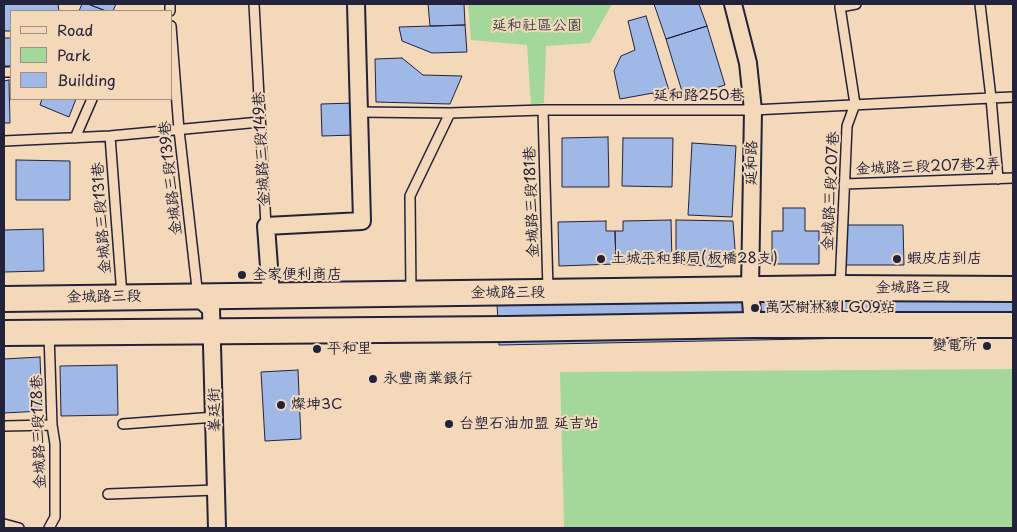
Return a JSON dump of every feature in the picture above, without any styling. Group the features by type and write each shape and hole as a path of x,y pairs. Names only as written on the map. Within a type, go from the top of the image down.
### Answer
{"main road":[{"name":"金城路三段","path":"4,299 840,288 1013,289"},
{"path":"4,333 753,325 1013,325"}],"street":[{"path":"266,226 362,221 356,4"},
{"name":"延和路","path":"733,4 746,56 753,110 750,289 753,325"},
{"name":"金城路三段149巷","path":"266,226 271,294"},
{"name":"峯廷街","path":"198,297 211,309 213,331 217,528"}],"lane":[{"name":"金城路三段149巷","path":"254,4 266,226"},
{"path":"856,4 840,7 856,104"},
{"path":"980,4 998,179"},
{"name":"金城路三段139巷","path":"172,39 179,130 198,297"},
{"name":"延和路250巷","path":"359,112 753,110 1013,97"},
{"path":"75,138 92,100"},
{"name":"金城路三段207巷","path":"840,288 847,126 856,104"},
{"name":"金城路三段181巷","path":"543,110 548,293"},
{"path":"412,293 410,196 450,113"},
{"path":"4,141 110,136 260,122"},
{"name":"金城路三段131巷","path":"110,136 122,297"},
{"name":"金城路三段207巷2弄","path":"844,184 1013,178"},
{"name":"金城路三段178巷","path":"49,333 52,425 55,444 54,517 50,528"},
{"path":"123,424 215,417"},
{"path":"4,426 52,425"},
{"path":"108,494 216,490"},
{"path":"4,524 19,528"}],"green space":[{"name":"延和社區公園","path":"468,4 612,4 590,43 546,46 544,103 531,105 527,45 471,40"},
{"path":"1013,369 1013,528 564,528 560,372"}],"building":[{"path":"4,4 58,4 59,10 10,10 10,31 4,31"},
{"path":"82,4 88,4 103,10 79,10"},
{"path":"88,4 116,4 113,10 103,10"},
{"path":"428,4 464,4 465,25 430,26"},
{"path":"654,4 699,4 707,26 666,39"},
{"path":"646,16 671,97 655,100 653,93 620,99 614,71 621,56 635,50 628,21"},
{"path":"465,25 467,52 432,53 402,41 399,27"},
{"path":"707,26 725,85 684,98 666,39"},
{"path":"4,38 10,38 10,66 4,66"},
{"path":"402,58 423,75 462,76 450,104 376,102 375,59"},
{"path":"9,80 10,123 4,123 4,81"},
{"path":"42,100 76,100 69,117 40,105"},
{"path":"355,103 356,135 322,136 321,104"},
{"path":"608,137 609,187 562,187 562,138"},
{"path":"623,138 673,138 672,187 622,186"},
{"path":"692,143 736,146 732,217 688,215"},
{"path":"16,160 70,161 70,200 16,200"},
{"path":"783,208 805,208 805,231 819,231 819,264 772,264 772,231 783,231"},
{"path":"671,220 672,263 616,264 615,231 623,231 623,221"},
{"path":"676,220 733,221 735,249 731,260 722,267 676,264"},
{"path":"606,221 606,231 615,231 616,264 559,266 558,222"},
{"path":"846,225 903,225 904,265 846,265"},
{"path":"43,229 44,271 4,272 4,230"},
{"name":"萬大樹林線LG09站","path":"1013,276 1013,335 499,345 496,282"},
{"path":"40,357 42,411 4,413 4,359"},
{"path":"117,365 118,415 61,416 60,366"},
{"name":"燦坤3C","path":"298,370 301,439 265,441 261,372"}],"place":[{"name":"土城平和郵局(板橋28支)","path":"601,259"},
{"name":"蝦皮店到店","path":"897,259"},
{"name":"全家便利商店","path":"242,275"},
{"name":"萬大樹林線LG09站","path":"755,308"},
{"name":"變電所","path":"987,346"},
{"name":"平和里","path":"317,349"},
{"name":"永豐商業銀行","path":"373,379"},
{"name":"燦坤3C","path":"281,405"},
{"name":"台塑石油加盟 延吉站","path":"449,424"}]}
